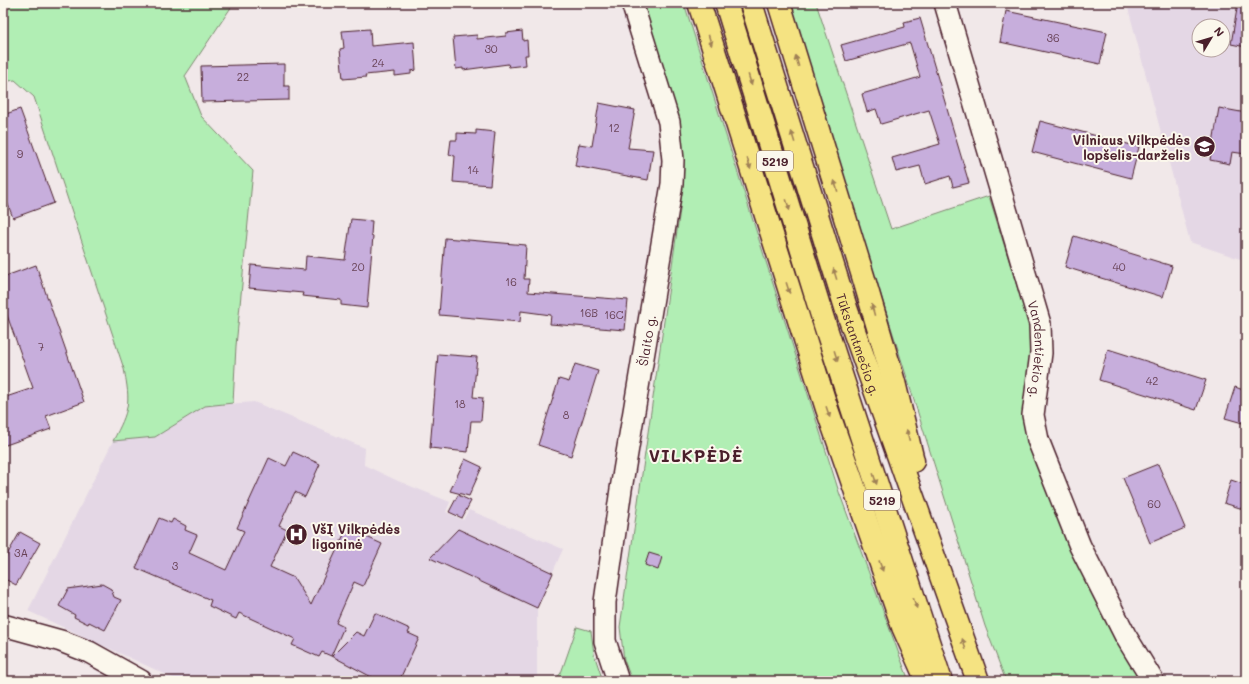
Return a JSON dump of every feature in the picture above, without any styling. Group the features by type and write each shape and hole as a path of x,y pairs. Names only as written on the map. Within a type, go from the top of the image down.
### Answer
{"highway":[{"path":"699,3 830,417 903,627 927,681"},
{"name":"Tūkstantmečio g.","path":"726,3 824,318 941,681"},
{"name":"Tūkstantmečio g.","path":"751,3 847,311 978,681"},
{"path":"779,3 894,382 909,440 925,529"}],"street":[{"name":"Šlaito g.","path":"618,681 605,641 604,602 674,160 669,122 632,3"},
{"name":"Vandentiekio g.","path":"945,3 1040,324 1041,353 1033,416 1038,440 1080,546 1125,635 1146,673 1153,681"},
{"path":"3,625 61,641 88,652 141,681"}],"shaded area":[{"name":"Vilniaus Vilkpėdės lopšelis-darželis","path":"1246,3 1246,261 1190,242 1127,4"},
{"name":"VšĮ Vilkpėdės ligoninė","path":"254,402 365,448 364,465 398,481 450,502 446,512 463,520 469,510 563,549 537,608 537,681 180,681 28,611 113,441 155,437 205,406"}],"green space":[{"path":"3,3 234,3 185,76 201,116 253,171 236,346 233,403 205,406 155,437 113,441 122,422 127,406 128,399 124,369 34,97 15,80 3,82"},
{"path":"642,3 684,3 839,492 909,681 632,681 624,660 620,627 680,210 684,166 680,126"},
{"path":"789,3 816,3 891,229 989,196 1030,328 1029,398 1145,681 1006,681 985,626"},
{"path":"577,627 591,631 594,654 603,681 554,681 561,673"}],"building":[{"path":"1238,3 1246,3 1246,47 1231,44"},
{"path":"1006,11 1107,32 1100,64 1000,42"},
{"path":"920,18 969,183 953,187 950,176 925,184 920,166 896,172 892,158 940,144 929,110 881,124 876,109 867,112 862,94 920,77 910,43 846,61 841,45 905,27 904,22"},
{"path":"370,29 371,46 414,42 416,70 411,71 411,74 395,76 395,72 343,79 340,49 344,48 342,31"},
{"path":"522,31 523,41 527,40 528,55 525,55 526,65 509,67 508,64 463,70 463,68 456,69 453,37 477,35 477,39 506,36 506,33"},
{"path":"284,64 284,86 289,86 289,100 202,102 201,66"},
{"path":"599,103 635,110 628,148 653,150 648,180 575,166 579,144 592,146"},
{"path":"1219,108 1246,113 1246,154 1232,152 1230,164 1210,160"},
{"path":"20,109 54,203 13,218 3,191 3,115"},
{"path":"1040,121 1139,147 1131,178 1032,152"},
{"path":"476,130 495,132 490,185 453,182 455,156 449,155 451,140 457,140 457,133 476,134"},
{"path":"351,219 372,221 371,235 373,236 367,308 341,305 341,300 302,296 303,293 249,288 251,265 305,270 306,256 345,260"},
{"path":"1074,236 1172,266 1163,297 1065,267"},
{"path":"445,238 526,245 524,279 529,279 528,292 628,300 625,330 550,324 551,315 521,311 520,322 439,315"},
{"path":"36,265 84,402 46,416 51,429 3,446 3,398 33,388 3,304 3,277"},
{"path":"1108,349 1206,380 1196,410 1099,380"},
{"path":"438,354 477,357 473,397 483,398 481,421 471,421 468,452 430,448"},
{"path":"575,364 598,371 571,456 538,445 559,379 569,382"},
{"path":"1235,387 1246,391 1246,424 1225,418"},
{"path":"293,452 320,464 305,497 295,492 279,526 287,530 270,567 294,578 311,605 347,528 382,544 363,586 354,582 336,623 344,627 331,656 322,652 319,657 292,645 295,639 239,613 236,619 209,606 211,600 136,568 159,518 171,523 173,519 186,526 185,530 197,535 189,553 226,570 244,531 237,528 269,458 286,466"},
{"path":"465,459 482,467 469,496 450,491"},
{"path":"1158,464 1185,528 1150,543 1123,478"},
{"path":"1231,480 1246,485 1246,510 1224,503"},
{"path":"458,495 471,501 462,518 449,512"},
{"path":"458,529 553,573 537,608 430,558"},
{"path":"20,532 40,543 16,585 3,578 3,562"},
{"path":"649,553 662,557 658,570 645,565"},
{"path":"102,584 111,589 114,597 121,600 105,630 74,617 75,615 59,606 68,589"},
{"path":"375,613 410,629 408,633 419,638 399,681 379,681 332,656 356,632 364,636"}],"place":[{"name":"Vilniaus Vilkpėdės lopšelis-darželis","path":"1205,146"},
{"name":"VšĮ Vilkpėdės ligoninė","path":"297,535"}],"district":[{"name":"VILKPĖDĖ","path":"696,455"}]}
